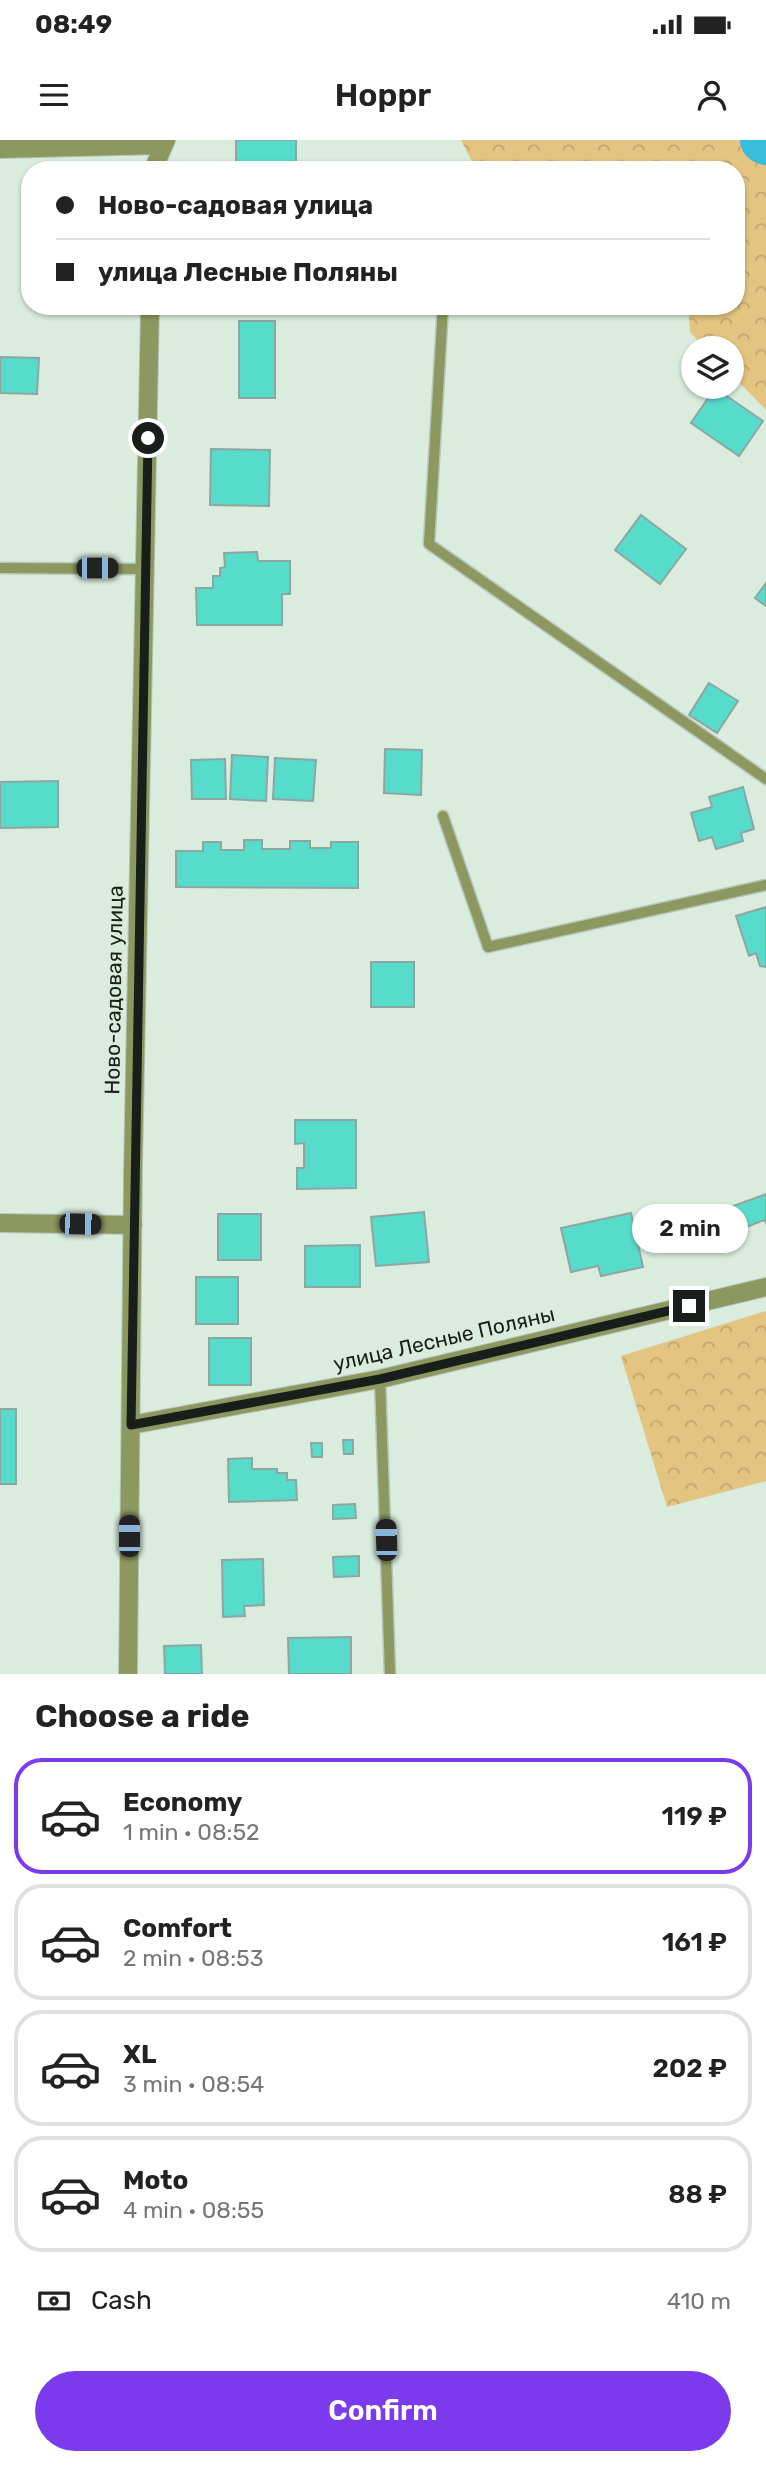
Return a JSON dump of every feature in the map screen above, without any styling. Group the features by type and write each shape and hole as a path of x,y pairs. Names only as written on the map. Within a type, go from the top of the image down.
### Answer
{"street":[{"path":"0,149 165,143 157,161"},
{"name":"Ново-садовая улица","path":"128,1674 133,1225 150,315"},
{"path":"0,1223 133,1225"},
{"name":"улица Лесные Поляны","path":"131,1425 380,1379 766,1287"}],"lane":[{"path":"442,315 429,544 766,779"},
{"path":"0,568 145,569"},
{"path":"443,816 488,947 766,885"},
{"path":"380,1379 390,1674"}],"green space":[{"path":"461,140 766,140 766,410 744,387 744,336 694,336 690,332 689,315 745,315 745,161 472,161"},
{"path":"766,1311 766,1481 667,1507 621,1356"}],"building":[{"path":"236,140 296,140 296,161 236,161"},
{"path":"239,321 275,321 275,398 239,398"},
{"path":"0,357 39,358 37,394 0,393"},
{"path":"707,399 731,399 763,421 739,456 691,423"},
{"path":"211,449 270,450 269,506 210,505"},
{"path":"641,515 686,549 660,584 615,550"},
{"path":"257,552 258,561 290,561 290,594 282,594 282,625 197,625 196,588 213,588 213,576 220,576 220,568 225,567 224,553"},
{"path":"766,583 766,606 755,598"},
{"path":"709,683 738,701 717,733 689,715"},
{"path":"385,749 422,750 421,795 384,793"},
{"path":"232,755 268,757 266,801 230,799"},
{"path":"275,758 316,760 313,801 273,799"},
{"path":"225,759 226,799 192,799 191,760"},
{"path":"58,781 58,827 0,828 0,782"},
{"path":"743,787 754,829 741,833 743,841 716,849 712,837 699,841 691,813 712,807 709,797"},
{"path":"244,840 262,840 262,849 290,849 290,841 310,841 310,848 331,848 331,842 358,842 358,888 176,887 176,851 203,851 203,842 221,842 221,850 244,850"},
{"path":"766,907 766,967 760,966 756,953 749,956 736,916"},
{"path":"371,962 414,962 414,1007 371,1007"},
{"path":"295,1120 356,1120 356,1188 297,1189 297,1168 304,1168 304,1143 295,1144"},
{"path":"766,1194 766,1223 764,1220 742,1229 733,1206"},
{"path":"424,1212 429,1262 376,1266 371,1217"},
{"path":"631,1213 643,1267 601,1276 598,1266 571,1272 561,1228"},
{"path":"218,1214 261,1214 261,1260 218,1260"},
{"path":"360,1245 360,1287 305,1287 305,1246"},
{"path":"196,1277 238,1277 238,1324 196,1324"},
{"path":"209,1338 251,1338 251,1385 209,1385"},
{"path":"0,1409 16,1409 16,1484 0,1484"},
{"path":"343,1440 353,1440 353,1454 344,1454"},
{"path":"311,1443 322,1443 322,1457 312,1457"},
{"path":"252,1458 252,1469 277,1469 277,1473 287,1473 287,1480 296,1480 297,1500 229,1502 228,1459"},
{"path":"355,1504 356,1518 333,1519 333,1505"},
{"path":"359,1556 359,1576 334,1577 333,1557"},
{"path":"263,1559 264,1605 244,1606 245,1616 223,1617 222,1560"},
{"path":"351,1637 351,1674 289,1674 288,1638"},
{"path":"201,1645 202,1674 165,1674 164,1646"}],"route":[{"path":"148,438 131,1425 380,1379 689,1306"}]}
